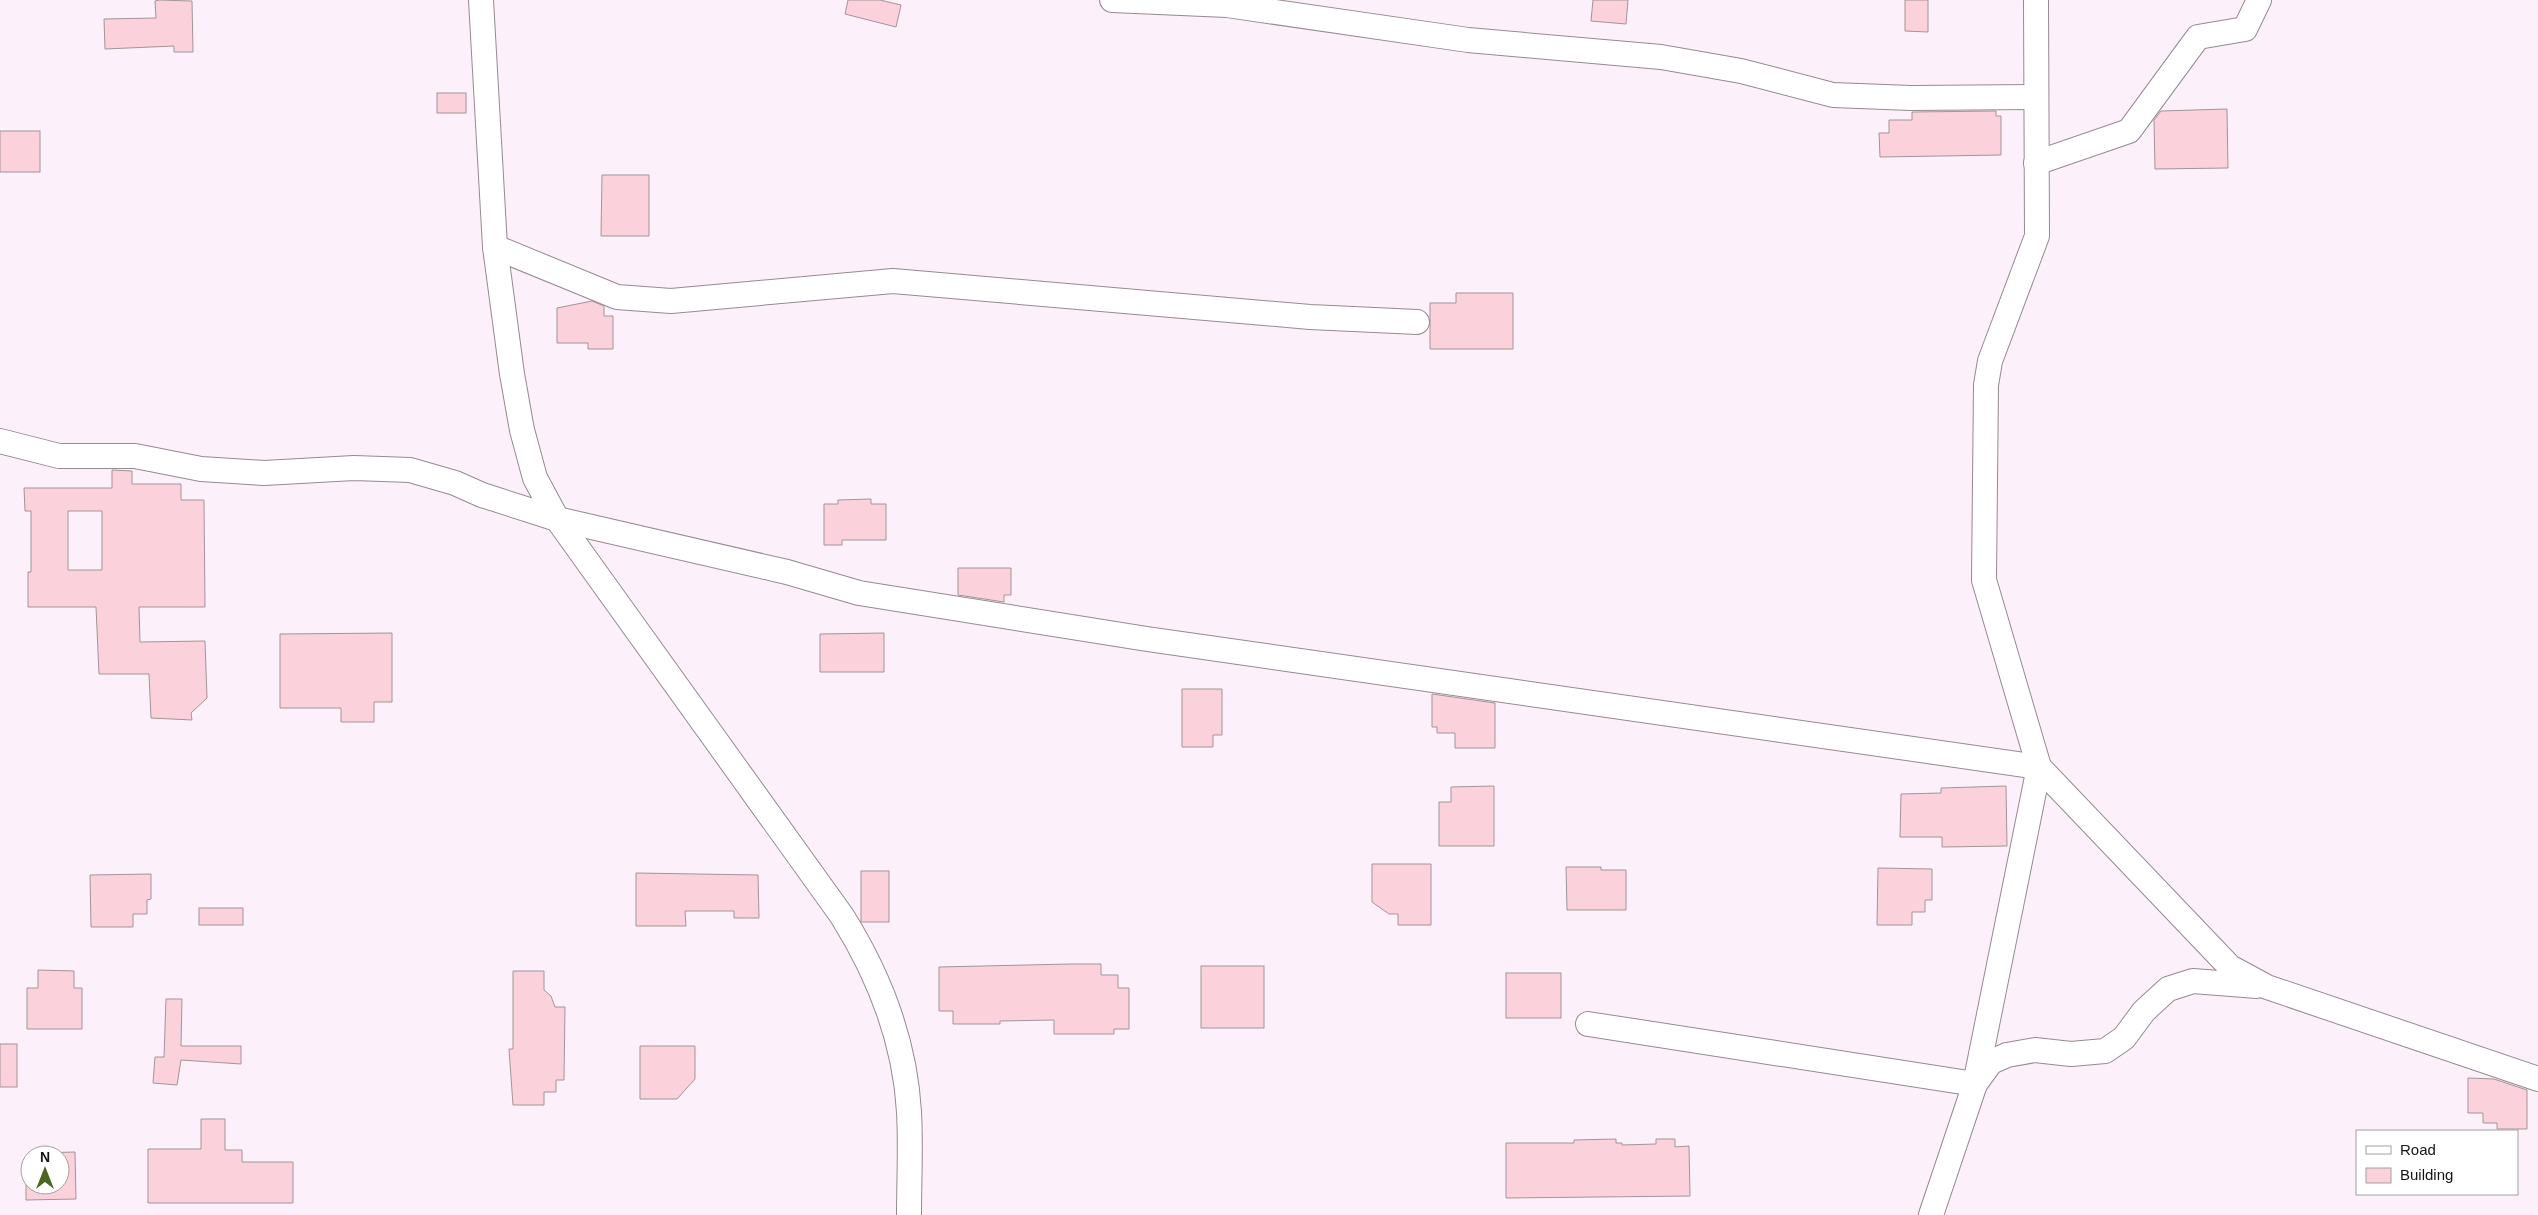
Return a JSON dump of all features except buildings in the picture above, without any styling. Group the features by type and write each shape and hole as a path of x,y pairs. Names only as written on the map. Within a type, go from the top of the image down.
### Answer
{"street":[{"path":"481,0 495,247 512,374 522,430 535,478 557,519 842,916 872,968 893,1024 906,1083 909,1113 909,1215"},
{"path":"1112,0 1199,2 1468,40 1661,57 1741,71 1833,95 1910,98 2036,97"},
{"path":"2036,0 2037,236 1990,361 1986,385 1984,580 2039,767 2230,967 2267,987 2538,1079"},
{"path":"2036,163 2130,131 2198,37 2245,29 2259,0"},
{"path":"495,247 617,297 671,301 893,281 1300,316 1416,322"},
{"path":"0,441 58,456 135,456 201,469 264,473 354,468 410,470 557,519 787,572 859,593 1147,639 2039,767"},
{"path":"1931,1215 1975,1084 2039,767"},
{"path":"1975,1084 1991,1062 2007,1055 2035,1050 2071,1054 2105,1051 2124,1038 2144,1011 2168,990 2192,981 2267,987"},
{"path":"1588,1024 1975,1084"}]}
